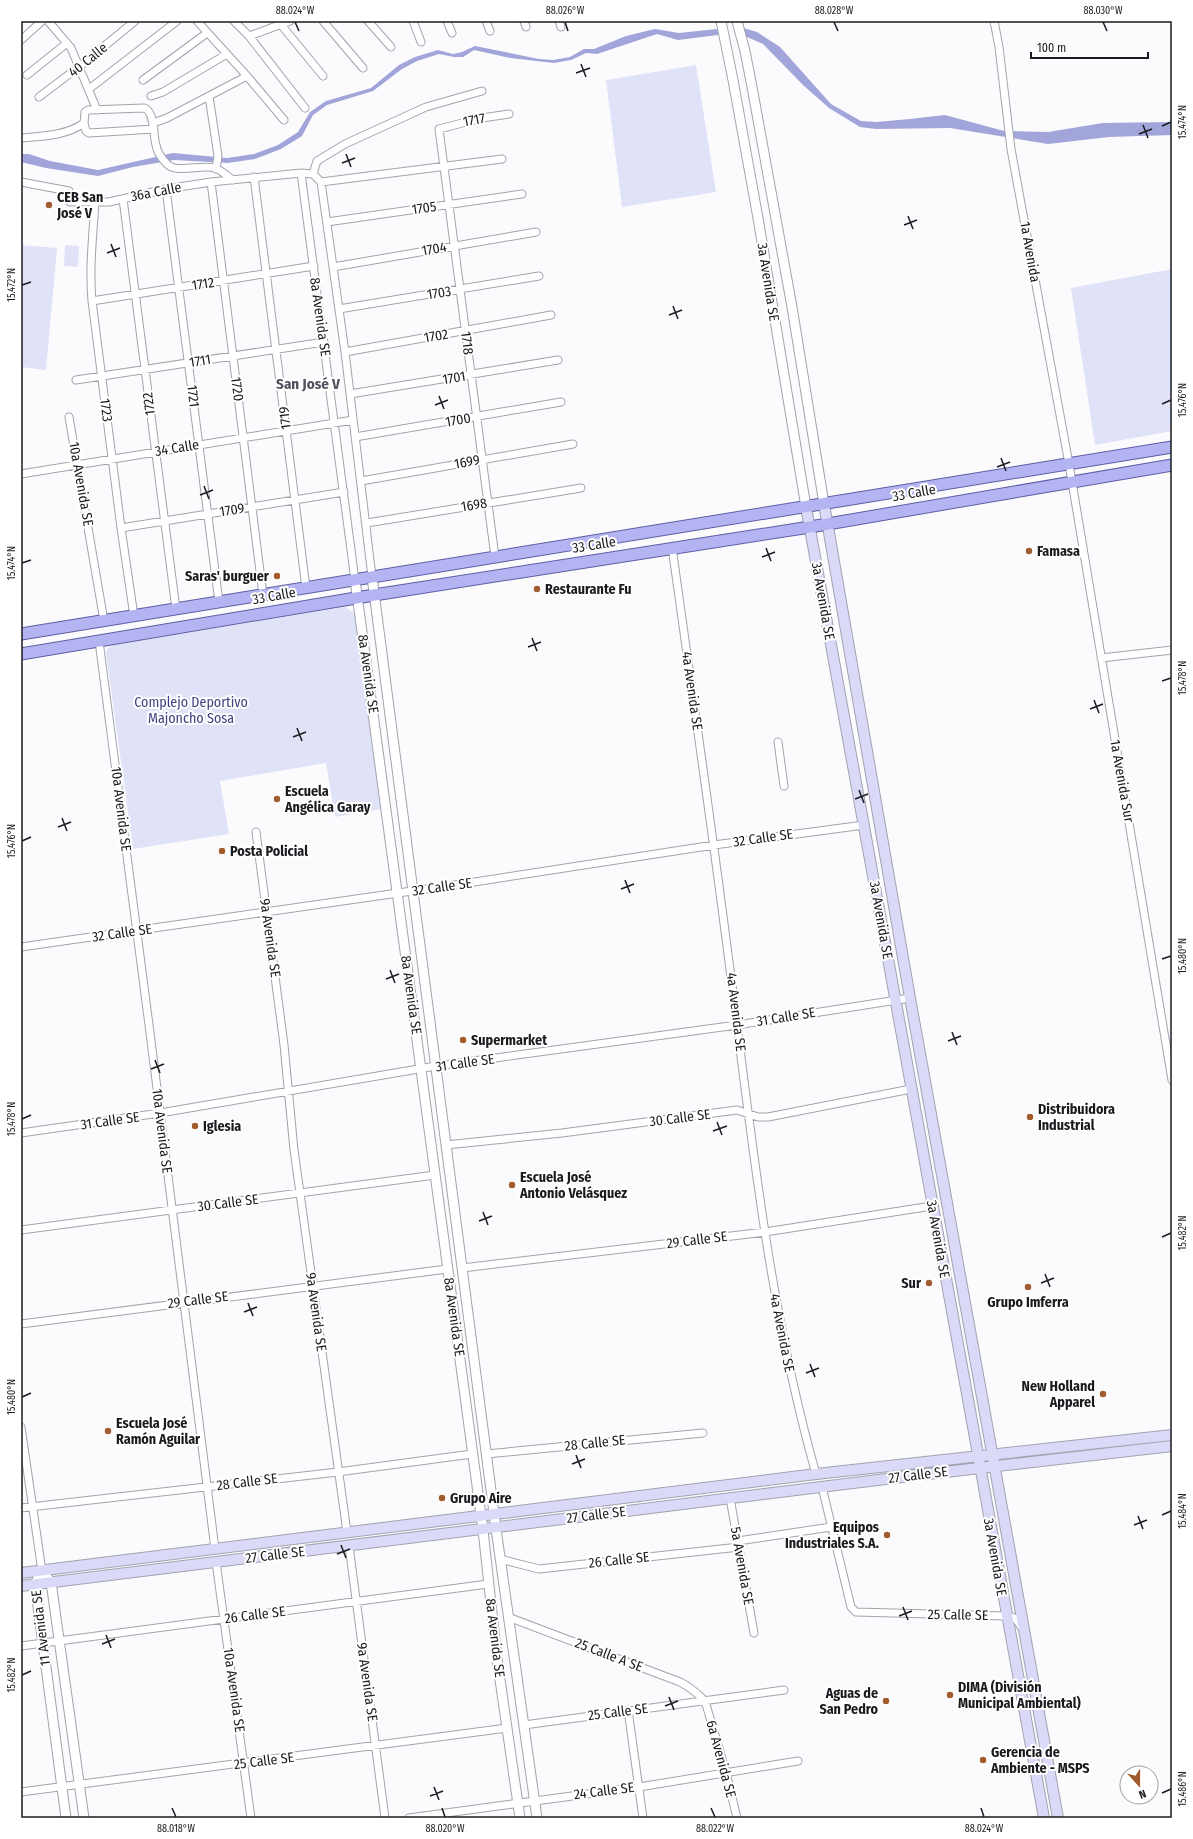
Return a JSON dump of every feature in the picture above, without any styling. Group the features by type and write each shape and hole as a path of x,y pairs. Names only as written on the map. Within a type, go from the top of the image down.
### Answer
{"main road":[{"name":"33 Calle","path":"21,634 1172,447"},
{"name":"33 Calle","path":"21,654 672,547 810,527 1172,465"},
{"name":"3a Avenida SE","path":"824,504 910,998 1058,1818"},
{"name":"3a Avenida SE","path":"806,507 979,1468 1044,1818"},
{"name":"27 Calle SE","path":"21,1573 816,1474 977,1455 1172,1435"},
{"name":"27 Calle SE","path":"21,1586 482,1530 730,1498 1172,1446"}],"street":[{"path":"21,40 42,21"},
{"path":"48,21 67,43 80,66 98,110"},
{"name":"40 Calle","path":"39,97 135,21"},
{"path":"89,89 177,21"},
{"path":"197,21 247,76 284,120"},
{"path":"234,21 249,36 305,108"},
{"path":"249,36 279,23 290,21"},
{"path":"323,21 363,68"},
{"path":"368,21 391,47"},
{"path":"412,21 421,42"},
{"path":"447,21 452,33"},
{"path":"486,21 490,30"},
{"name":"3a Avenida SE","path":"721,21 758,218 772,310 806,507"},
{"name":"3a Avenida SE","path":"737,21 754,94 791,300 824,504"},
{"name":"1a Avenida","path":"994,21 999,47 1011,149 1069,464 1071,482"},
{"path":"279,23 323,76"},
{"path":"143,80 207,33"},
{"path":"27,75 67,43"},
{"path":"151,96 163,92 227,54"},
{"path":"233,180 217,167 205,166 172,168 161,156 156,146 153,126 149,112 144,108 85,112 84,123 86,130 89,133 153,126 247,76"},
{"path":"482,90 426,107 345,144 317,161 313,174 321,182 502,159"},
{"path":"209,96 218,156 217,167"},
{"name":"1717","path":"439,129 449,125 509,114"},
{"path":"21,138 56,134 76,129 84,123"},
{"name":"1718","path":"439,129 495,557"},
{"name":"36a Calle","path":"21,182 69,191 70,202 95,202 124,199 166,189 211,182 301,173 313,174"},
{"name":"8a Avenida SE","path":"301,173 520,1818"},
{"name":"1719","path":"254,178 277,349 306,588"},
{"name":"1720","path":"211,182 263,595"},
{"name":"8a Avenida SE","path":"321,182 345,352 374,595 486,1454 537,1818"},
{"name":"1721","path":"166,189 219,602"},
{"name":"1705","path":"326,222 522,194"},
{"name":"1722","path":"124,199 154,452 176,609"},
{"name":"1723","path":"95,202 90,276 92,301 121,528 134,616"},
{"name":"1704","path":"333,267 536,232"},
{"name":"1712","path":"92,301 314,266"},
{"name":"1703","path":"339,309 539,276"},
{"name":"1702","path":"345,352 551,315"},
{"name":"1711","path":"76,380 324,342"},
{"name":"1701","path":"350,394 558,360"},
{"name":"1700","path":"355,437 561,402"},
{"name":"10a Avenida SE","path":"69,417 104,621"},
{"name":"34 Calle","path":"21,474 353,420"},
{"name":"1699","path":"361,481 572,444"},
{"name":"1a Avenida Sur","path":"1071,482 1172,1080"},
{"name":"1698","path":"366,523 581,488"},
{"name":"1709","path":"121,528 344,492"},
{"name":"4a Avenida SE","path":"672,547 714,845 748,1114 772,1282 789,1371 816,1474"},
{"name":"10a Avenida SE","path":"99,641 215,1549"},
{"path":"1101,658 1172,650"},
{"path":"778,742 784,786"},
{"name":"32 Calle SE","path":"21,947 397,894 714,845 864,825"},
{"name":"9a Avenida SE","path":"256,832 284,1045 287,1092 300,1194 347,1532"},
{"name":"31 Calle SE","path":"21,1133 160,1113 436,1066 737,1025 910,998"},
{"name":"30 Calle SE","path":"446,1145 562,1133 738,1110 748,1114 768,1117 911,1089"},
{"name":"30 Calle SE","path":"21,1230 435,1175"},
{"name":"29 Calle SE","path":"462,1268 765,1232 932,1206"},
{"name":"29 Calle SE","path":"21,1324 447,1269"},
{"path":"21,1427 42,1571"},
{"name":"28 Calle SE","path":"486,1454 703,1433"},
{"name":"28 Calle SE","path":"21,1508 338,1472 472,1454"},
{"path":"822,1487 831,1527"},
{"name":"5a Avenida SE","path":"730,1498 754,1633"},
{"name":"25 Calle SE","path":"831,1527 851,1607 856,1612 1006,1616 1013,1617 1018,1620 1024,1635"},
{"name":"26 Calle SE","path":"500,1559 540,1569 738,1544 831,1527"},
{"name":"9a Avenida SE","path":"349,1546 385,1818"},
{"name":"10a Avenida SE","path":"216,1562 251,1818"},
{"name":"11 Avenida SE","path":"66,1818 35,1584 42,1571 51,1582 58,1641 84,1818"},
{"name":"26 Calle SE","path":"21,1646 488,1584"},
{"name":"25 Calle A SE","path":"508,1617 689,1686 705,1701"},
{"name":"25 Calle SE","path":"524,1725 784,1690"},
{"name":"6a Avenida SE","path":"705,1701 726,1772 737,1818"},
{"path":"628,1710 643,1818"},
{"name":"25 Calle SE","path":"21,1792 507,1728"},
{"name":"24 Calle SE","path":"409,1818 639,1786 798,1761"}],"green space":[{"path":"696,65 716,192 622,207 606,80"},
{"path":"21,245 57,248 46,370 21,367"},
{"path":"65,245 79,246 78,267 64,266"},
{"path":"1172,269 1172,431 1095,445 1071,288"},
{"name":"Complejo Deportivo Majoncho Sosa","path":"345,607 354,613 381,809 335,817 326,763 220,781 229,834 133,849 106,653 108,648 114,645"}],"water":[{"path":"743,28 757,32 780,47 831,104 861,121 876,122 945,115 1004,131 1048,132 1103,123 1172,122 1172,135 1109,137 1048,144 950,128 876,129 860,127 829,108 803,85 763,44 740,34"},
{"path":"655,29 679,33 717,29 720,32 718,35 678,40 657,34 597,54 586,53 571,60 554,63 510,58 474,50 463,57 439,54 417,61 402,69 373,91 327,105 313,115 302,136 281,149 255,159 228,163 174,160 133,167 98,176 46,168 21,162 21,154 29,154 50,161 98,170 173,153 227,158 254,154 278,145 298,132 310,112 326,101 371,88 399,65 415,57 438,50 453,54 475,46 539,59 553,60 570,57 584,49 594,49 626,36"}],"place":[{"name":"CEB San José V","path":"49,205"},
{"name":"Famasa","path":"1029,551"},
{"name":"Saras' burguer","path":"277,576"},
{"name":"Restaurante Fu","path":"537,589"},
{"name":"Escuela Angélica Garay","path":"277,799"},
{"name":"Posta Policial","path":"222,851"},
{"name":"Supermarket","path":"463,1040"},
{"name":"Distribuidora Industrial","path":"1030,1117"},
{"name":"Iglesia","path":"195,1126"},
{"name":"Escuela José Antonio Velásquez","path":"512,1185"},
{"name":"Sur","path":"929,1283"},
{"name":"Grupo Imferra","path":"1028,1287"},
{"name":"New Holland Apparel","path":"1103,1394"},
{"name":"Escuela José Ramón Aguilar","path":"108,1431"},
{"name":"Grupo Aire","path":"442,1498"},
{"name":"Equipos Industriales S.A.","path":"887,1535"},
{"name":"DIMA (División Municipal Ambiental)","path":"950,1695"},
{"name":"Aguas de San Pedro","path":"886,1701"},
{"name":"Gerencia de Ambiente - MSPS","path":"983,1760"}],"district":[{"name":"San José V","path":"308,384"}]}
